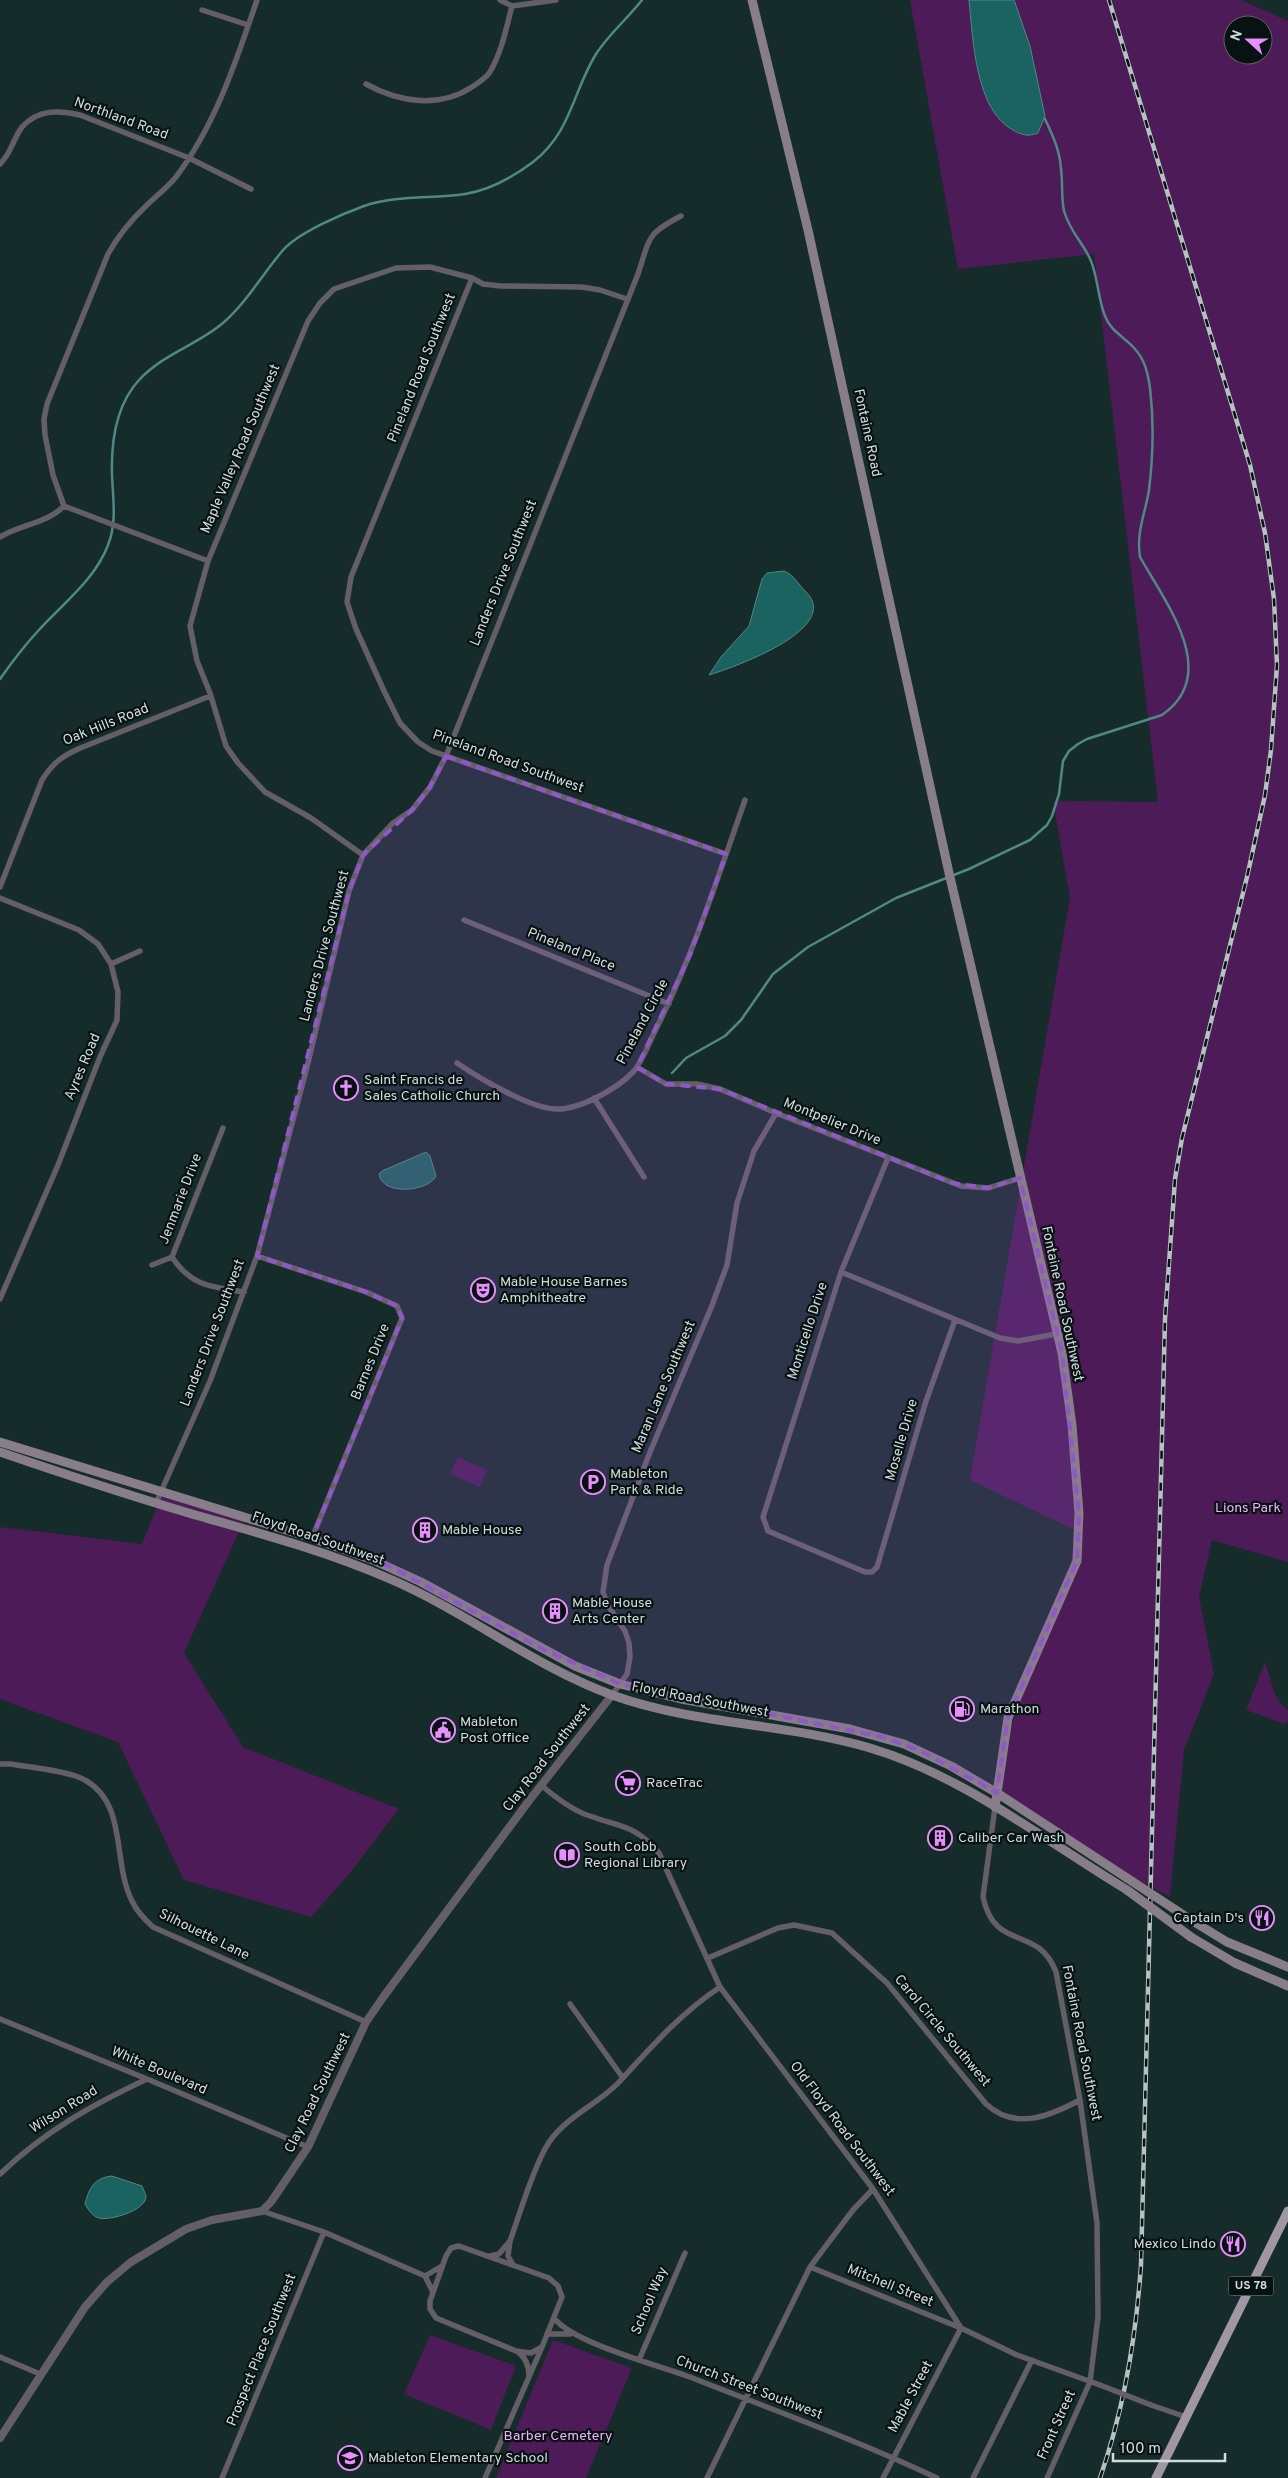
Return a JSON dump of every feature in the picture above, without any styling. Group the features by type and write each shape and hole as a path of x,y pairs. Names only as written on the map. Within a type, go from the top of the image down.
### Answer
{"main road":[{"name":"Fontaine Road","path":"752,0 820,282 950,873"},
{"name":"Fontaine Road Southwest","path":"950,873 976,978 1056,1334 1062,1353 1072,1425 1079,1514 1079,1544 1072,1575 1008,1718 995,1807"},
{"name":"Floyd Road Southwest","path":"0,1442 312,1538 397,1570 448,1596 544,1650 620,1684 681,1699 823,1724 882,1737 922,1751 997,1793 1227,1942 1288,1967"},
{"name":"Floyd Road Southwest","path":"0,1452 156,1503 308,1548 393,1580 553,1669 612,1695 661,1708 832,1738 868,1747 931,1772 995,1807 1127,1890 1191,1937 1235,1963 1288,1986"},
{"name":"US 78","path":"1156,2478 1288,2211"}],"street":[{"path":"208,561 64,506 53,475 45,434 47,404 108,254 118,237 175,178 215,115 257,0"},
{"path":"500,0 512,6 556,0"},
{"path":"366,84 415,100 430,102 459,96 489,74 501,49 512,6"},
{"path":"202,10 248,25"},
{"name":"Northland Road","path":"0,164 10,153 22,127 43,112 55,111 80,115 189,158 251,189"},
{"name":"Landers Drive Southwest","path":"156,1503 210,1381 257,1256 307,1066 349,891 364,854 393,823 412,810 430,787 446,756 652,234 657,228 681,216"},
{"name":"Maple Valley Road Southwest","path":"364,854 311,818 265,792 238,763 226,746 197,661 190,626 208,561 308,321 320,303 334,289 396,268 430,267 472,278 483,284 521,288 582,287 600,290 627,299"},
{"name":"Pineland Road Southwest","path":"472,278 351,577 347,602 356,629 400,723 418,742 432,751 726,854"},
{"path":"0,537 45,520 56,514 64,506"},
{"name":"Oak Hills Road","path":"0,887 42,780 50,766 62,756 78,748 210,696"},
{"name":"Pineland Circle","path":"457,1063 525,1100 555,1110 570,1108 615,1089 637,1067 669,1004 690,955 745,800"},
{"name":"Ayres Road","path":"0,898 79,930 98,944 111,964 118,992 117,1020 100,1057 58,1165 0,1299"},
{"name":"Pineland Place","path":"464,920 669,1004"},
{"path":"111,964 140,951"},
{"name":"Montpelier Drive","path":"637,1067 666,1084 697,1084 715,1087 888,1158 969,1188 988,1188 1020,1178"},
{"path":"594,1098 644,1177"},
{"name":"Maran Lane Southwest","path":"612,1695 629,1666 629,1644 625,1631 607,1604 603,1592 607,1565 650,1452 711,1308 726,1265 737,1203 754,1151 776,1113"},
{"name":"Jenmarie Drive","path":"224,1128 172,1257 180,1268 193,1280 205,1285 244,1292"},
{"name":"Monticello Drive","path":"877,1567 872,1572 865,1572 768,1531 763,1517 841,1272 888,1158"},
{"name":"Barnes Drive","path":"257,1256 366,1292 397,1306 402,1318 312,1538"},
{"path":"152,1265 172,1257"},
{"path":"841,1272 1010,1341 1056,1334"},
{"name":"Moselle Drive","path":"877,1567 926,1401 955,1320"},
{"name":"Clay Road Southwest","path":"262,2211 276,2195 308,2147 366,2022 435,1926 541,1785 612,1695"},
{"name":"Silhouette Lane","path":"0,1764 10,1764 83,1778 98,1790 110,1805 131,1899 140,1915 153,1927 366,2022"},
{"name":"Old Floyd Road Southwest","path":"541,1785 576,1810 632,1828 649,1841 659,1853 720,1987 873,2188 961,2328"},
{"name":"Fontaine Road Southwest","path":"995,1807 983,1897 985,1909 991,1921 1003,1932 1041,1948 1052,1962 1080,2100 1097,2223 1098,2317 1090,2382"},
{"name":"Carol Circle Southwest","path":"708,1958 778,1928 794,1925 832,1933 887,1983 986,2104 1000,2115 1024,2120 1036,2118 1055,2113 1080,2100"},
{"path":"512,2264 508,2256 510,2241 546,2148 558,2131 623,2078 693,2005 720,1987"},
{"path":"570,2004 623,2078"},
{"name":"White Boulevard","path":"0,2020 147,2078 308,2147"},
{"name":"Wilson Road","path":"0,2174 25,2150 91,2105 147,2078"},
{"path":"707,2478 810,2267 853,2210 873,2188"},
{"path":"0,2438 85,2307 107,2282 131,2262 186,2229 212,2220 262,2211 324,2232 425,2276 433,2292"},
{"name":"Prospect Place Southwest","path":"222,2478 324,2232"},
{"path":"490,2256 499,2254 510,2241"},
{"path":"485,2478 529,2379 562,2297 558,2286 548,2278 459,2246 451,2248 442,2266 433,2292 430,2309 436,2318 516,2351 524,2357 529,2368 529,2379"},
{"name":"School Way","path":"638,2360 685,2253"},
{"path":"425,2276 442,2266"},
{"name":"Mitchell Street","path":"810,2267 961,2328"},
{"name":"Church Street Southwest","path":"554,2318 572,2334 893,2457 937,2478"},
{"path":"961,2328 1032,2360 1186,2417"},
{"name":"Mable Street","path":"883,2478 961,2328"},
{"path":"547,2334 572,2334"},
{"path":"516,2351 531,2353 542,2347"},
{"path":"0,2357 40,2374"},
{"path":"973,2478 1032,2360"},
{"name":"Front Street","path":"1047,2478 1090,2382"}],"highlighted area":[{"path":"446,756 726,854 690,955 637,1067 666,1084 720,1089 952,1183 988,1188 1020,1178 1062,1353 1079,1513 1077,1561 1008,1718 997,1793 921,1751 882,1737 620,1684 544,1650 389,1566 312,1538 402,1318 397,1306 366,1292 257,1256 349,891 363,855 412,810 430,787"}],"green space":[{"name":"Lions Park","path":"910,0 1241,0 1288,21 1288,1562 1212,1540 1199,1597 1214,1674 1184,1750 1170,1897 1129,1875 998,1795 999,1764 1038,1647 1067,1585 1077,1531 970,1480 1070,898 1053,801 1158,802 1094,254 958,269"},
{"path":"458,1457 487,1470 480,1487 450,1474"},
{"path":"164,1489 246,1516 184,1653 243,1747 399,1809 349,1874 311,1917 184,1880 118,1742 0,1699 0,1527 142,1544"},
{"path":"1265,1662 1276,1695 1288,1710 1288,1721 1284,1724 1246,1710"},
{"path":"430,2335 516,2366 491,2430 404,2394"},
{"name":"Barber Cemetery","path":"553,2340 632,2368 586,2478 496,2478"}],"water":[{"path":"969,0 1014,0 1030,46 1045,116 1038,133 1025,135 1013,130 1000,120 991,107 983,90 978,72"},
{"path":"784,571 793,577 806,592 813,606 810,620 798,633 780,645 739,664 709,675 721,657 749,626 762,579 767,573"},
{"path":"426,1152 430,1156 436,1176 424,1186 396,1189 382,1181 379,1174 382,1171"},
{"path":"112,2176 142,2186 146,2197 140,2207 133,2211 110,2218 99,2218 92,2214 85,2204 93,2185 101,2179"}],"waterway":[{"path":"0,679 18,654 77,591 102,558 113,528 112,463 116,425 125,401 139,380 169,356 202,338 223,323 240,306 276,258 300,236 322,224 364,206 389,200 474,192 509,178 533,162 546,151 564,125 588,68 596,54 642,0"},
{"path":"672,1073 686,1058 725,1036 741,1020 773,974 808,947 896,898 969,869 1030,840 1047,825 1052,816 1059,794 1063,761 1069,751 1087,739 1162,715 1179,698 1187,679 1188,659 1183,638 1174,616 1140,557 1139,540 1149,490 1152,452 1152,413 1147,372 1144,362 1138,353 1118,334 1105,316 1091,261 1070,226 1064,211 1062,175 1058,150 1045,119"}],"railway":[{"path":"1100,2478 1116,2426 1128,2373 1141,2265 1165,1319 1175,1179 1182,1138 1247,877 1265,795 1271,750 1277,665 1274,599 1265,533 1250,465 1109,0"}],"place":[{"name":"Saint Francis de Sales Catholic Church","path":"346,1088"},
{"name":"Mable House Barnes Amphitheatre","path":"483,1290"},
{"name":"Mableton Park & Ride","path":"593,1482"},
{"name":"Mable House","path":"425,1530"},
{"name":"Mable House Arts Center","path":"555,1611"},
{"name":"Marathon","path":"962,1709"},
{"name":"Mableton Post Office","path":"443,1730"},
{"name":"RaceTrac","path":"628,1783"},
{"name":"Caliber Car Wash","path":"940,1838"},
{"name":"South Cobb Regional Library","path":"567,1855"},
{"name":"Captain D's","path":"1262,1918"},
{"name":"Mexico Lindo","path":"1233,2244"},
{"name":"Mableton Elementary School","path":"350,2458"}]}
